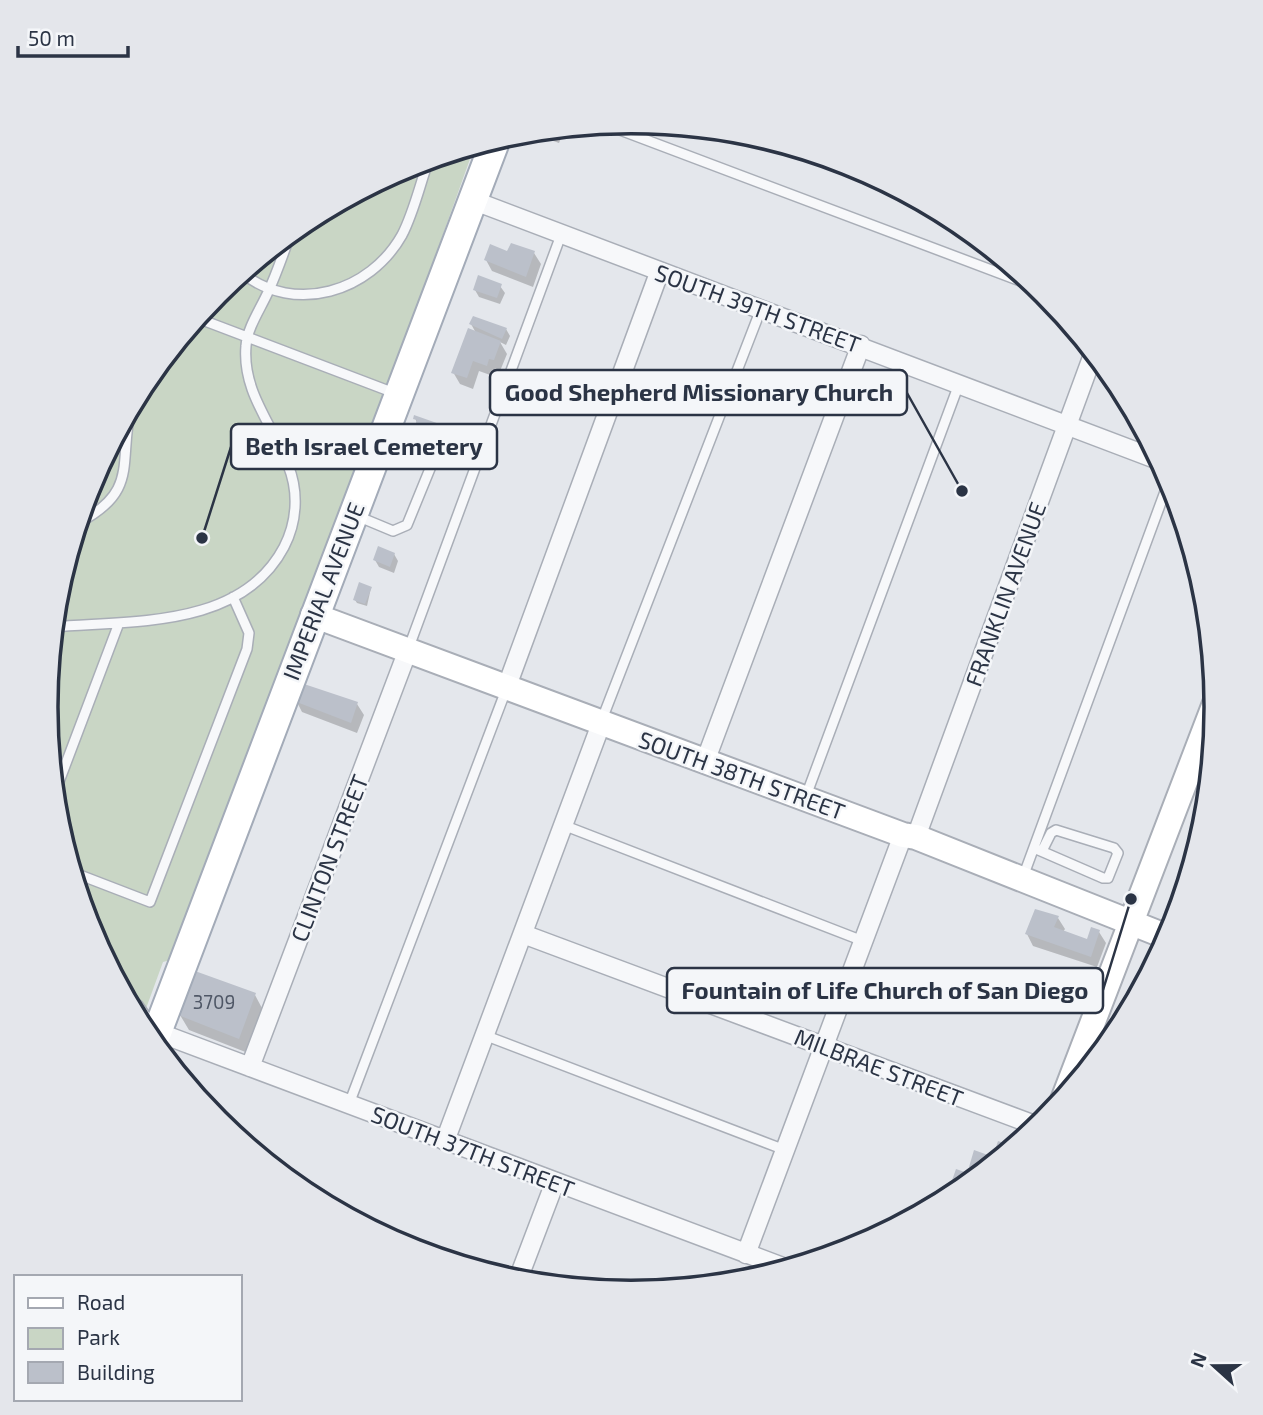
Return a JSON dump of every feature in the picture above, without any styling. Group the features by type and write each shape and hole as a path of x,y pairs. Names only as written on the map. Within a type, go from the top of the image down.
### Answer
{"main road":[{"name":"IMPERIAL AVENUE","path":"153,1025 491,151"}],"street":[{"name":"SOUTH 39TH STREET","path":"472,200 659,273 861,345 1147,456"},
{"path":"507,686 659,273"},
{"path":"706,759 861,345"},
{"name":"FRANKLIN AVENUE","path":"747,1254 863,941 910,836 1090,362"},
{"name":"SOUTH 38TH STREET","path":"313,615 507,686 601,724 706,759 1159,934"},
{"name":"CLINTON STREET","path":"250,1067 408,650"},
{"path":"445,1140 601,724"},
{"path":"1073,1074 1204,731"},
{"name":"MILBRAE STREET","path":"523,934 1027,1122"},
{"name":"SOUTH 37TH STREET","path":"163,1038 250,1067 773,1264"},
{"path":"524,1271 555,1182"}],"lane":[{"path":"631,134 1012,278"},
{"path":"251,278 270,289 319,295 355,284 370,273 403,233 424,172"},
{"path":"408,650 561,235"},
{"path":"64,627 196,613 233,597 258,580 277,560 292,532 296,507 290,468 254,399 247,358 248,336 284,250"},
{"path":"601,724 761,309"},
{"path":"207,322 398,394"},
{"path":"806,797 959,384"},
{"path":"91,515 110,504 120,485 128,452 127,435"},
{"path":"352,514 393,531 407,525 436,454"},
{"path":"1038,850 1164,494"},
{"path":"83,876 150,902 247,649 249,633 233,597"},
{"path":"62,773 118,623"},
{"path":"349,1104 507,686"},
{"path":"563,825 863,941"},
{"path":"1022,879 1038,850 1056,830 1114,848 1118,853 1108,878 1038,850"},
{"path":"484,1035 785,1150"}],"green space":[{"path":"471,157 392,377 170,960 163,962 145,1011 117,961 88,892 77,856 63,782 58,708 63,633 77,559 101,488 135,421 176,358 200,329 253,276 313,230 345,211 412,177"}],"building":[{"path":"511,243 535,251 526,277 484,260 490,244 507,251"},
{"path":"478,275 502,284 497,298 473,290"},
{"path":"473,316 507,328 502,339 469,324"},
{"path":"468,328 501,341 494,360 489,359 487,366 473,361 467,378 451,373"},
{"path":"414,415 468,434 462,450 413,431 417,420 413,419"},
{"path":"378,546 395,553 390,567 373,560"},
{"path":"359,582 372,587 365,604 353,600"},
{"path":"301,683 358,702 351,723 294,701"},
{"path":"1035,909 1059,916 1054,927 1087,939 1091,927 1100,930 1091,957 1025,934"},
{"path":"195,971 256,993 239,1039 178,1015"},
{"path":"998,1141 1005,1143 994,1152"},
{"path":"974,1150 990,1156 973,1168 969,1167"},
{"path":"956,1169 967,1173 951,1185"}],"place":[{"name":"Good Shepherd Missionary Church","path":"962,491"},
{"name":"Beth Israel Cemetery","path":"202,538"},
{"name":"Fountain of Life Church of San Diego","path":"1131,899"}]}
